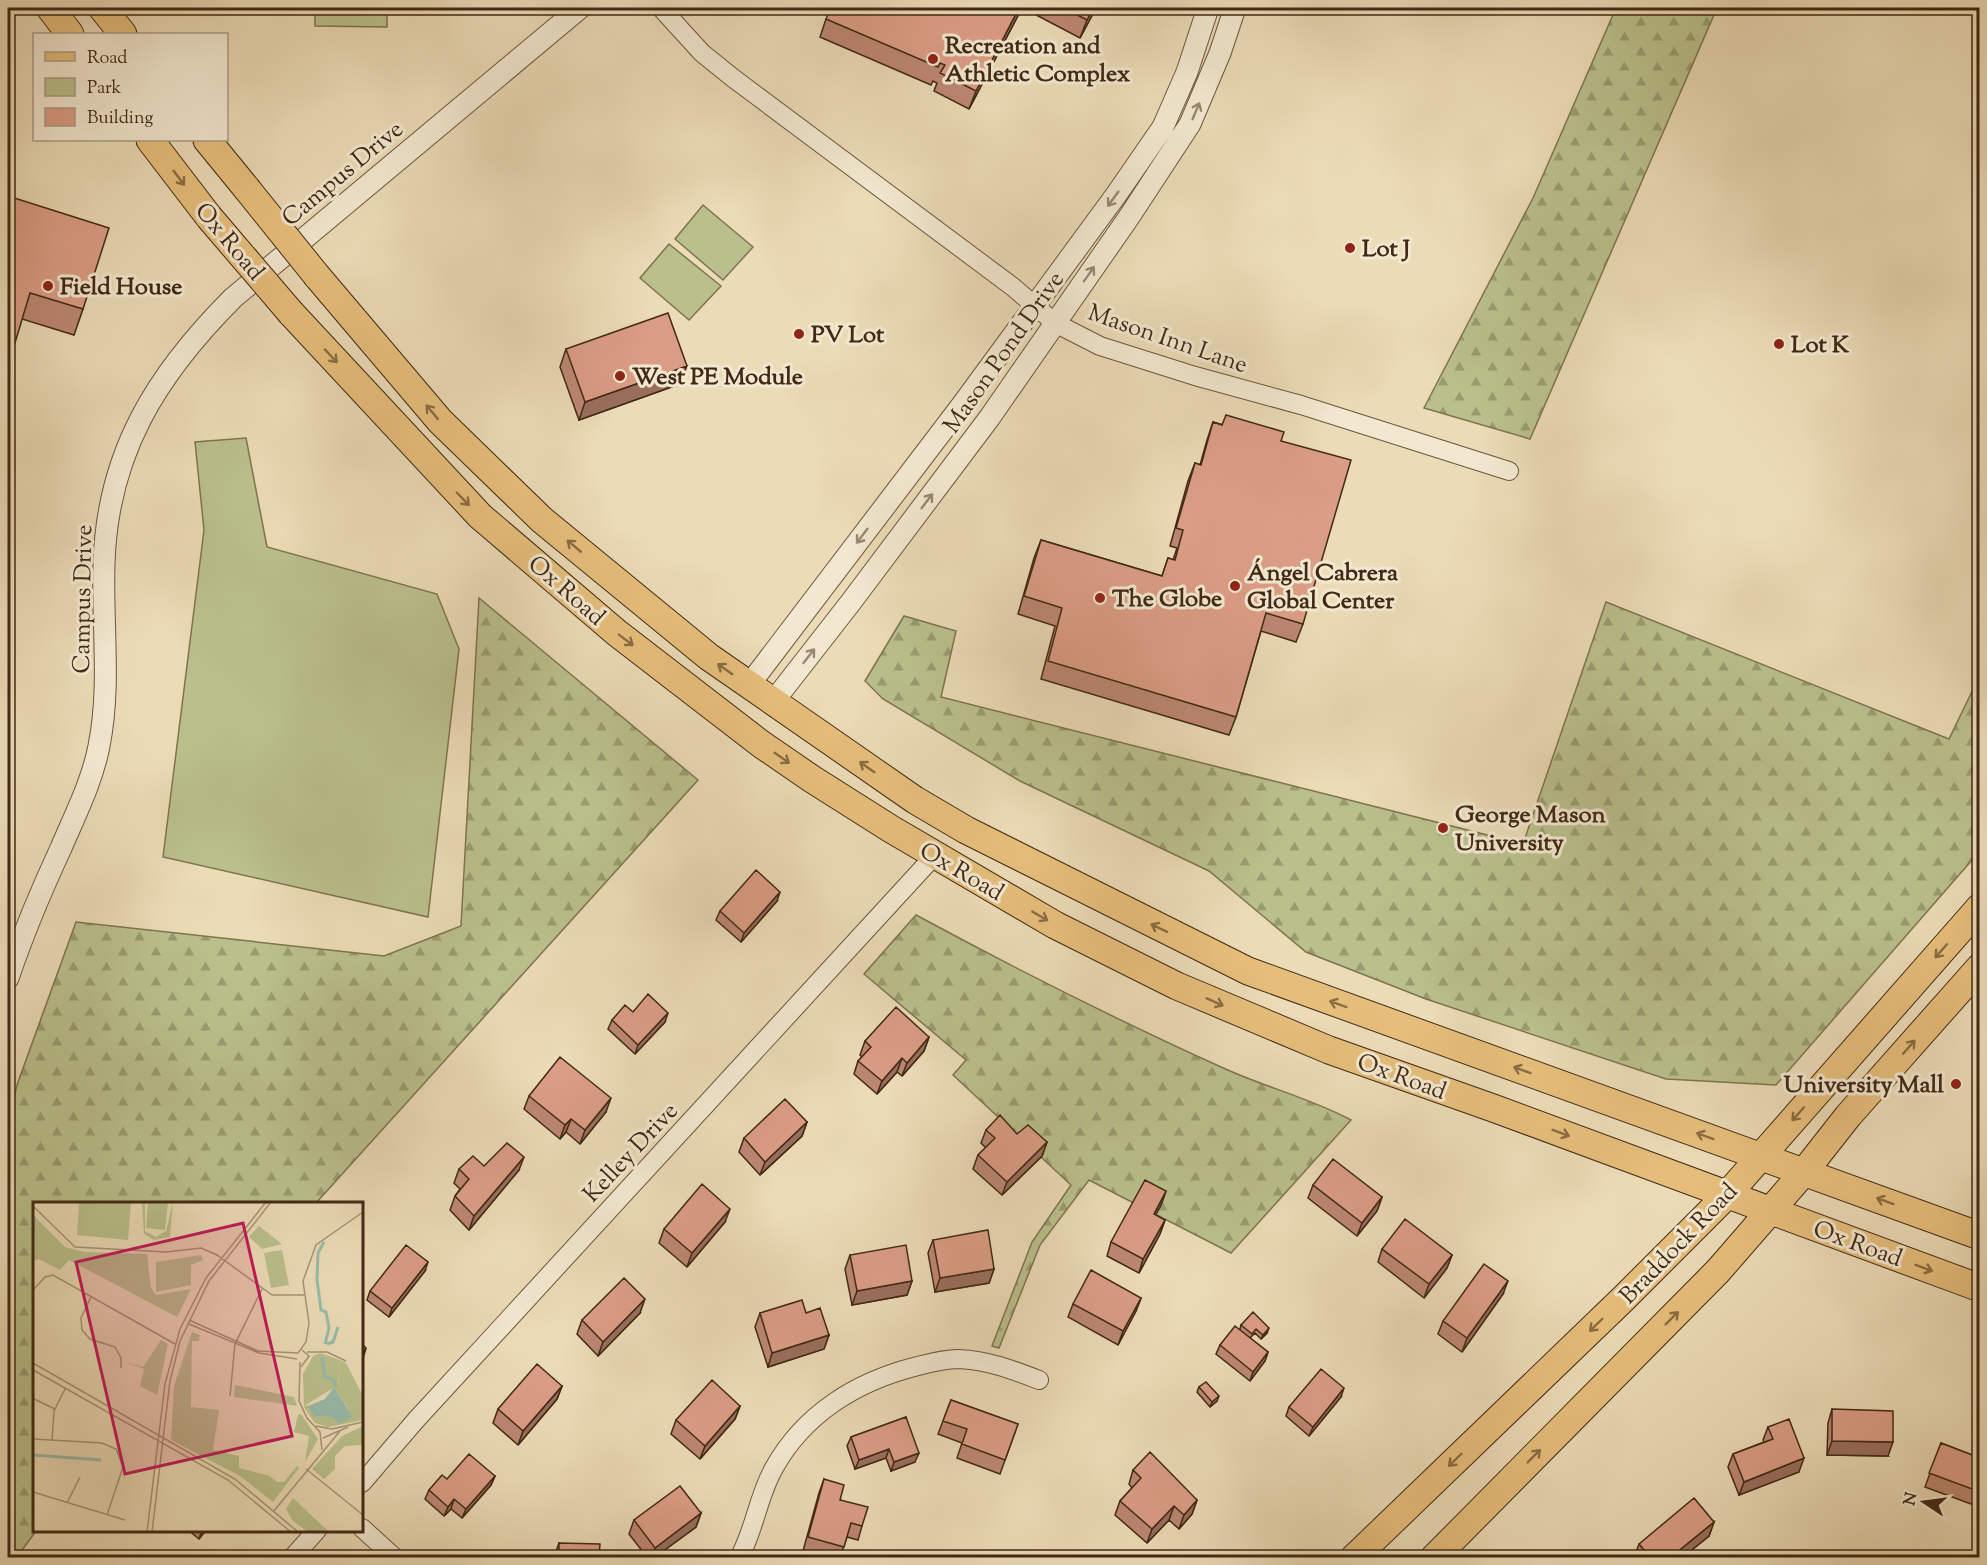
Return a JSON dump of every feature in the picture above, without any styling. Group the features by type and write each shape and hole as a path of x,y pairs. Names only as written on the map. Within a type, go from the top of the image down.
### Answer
{"main road":[{"path":"50,8 69,33"},
{"path":"102,8 122,33"},
{"name":"Ox Road","path":"151,141 209,217 291,313 480,516 617,633 770,750 861,811 1055,925 1177,986 1268,1026 1980,1288"},
{"name":"Ox Road","path":"208,141 317,276 440,421 542,520 709,657 915,800 966,831 1248,971 1980,1236"},
{"path":"915,800 926,817 935,855 959,847 979,847 1032,863"},
{"name":"Braddock Road","path":"1354,1557 1624,1298 1727,1195 1980,907"},
{"name":"Braddock Road","path":"1434,1557 1718,1271 1804,1172 1848,1116 1980,967"}],"street":[{"name":"Campus Drive","path":"8,978 27,923 93,773 106,694 104,564 110,511 115,487 134,430 154,393 201,330 233,298 580,8"},
{"name":"Mason Inn Lane","path":"661,8 702,53 733,78 1036,305 1055,323 1100,346 1300,405 1509,471"},
{"name":"Mason Pond Drive","path":"749,685 1036,305 1163,127 1187,72 1208,8"},
{"name":"Mason Pond Drive","path":"773,702 969,445 1055,323 1190,123 1220,53 1235,8"},
{"name":"Kelley Drive","path":"363,1482 416,1420 935,855"},
{"path":"739,1557 749,1536 764,1489 782,1455 808,1423 839,1398 864,1384 895,1372 946,1360 980,1361 1011,1369 1039,1380"},
{"path":"363,1529 395,1557"},
{"path":"292,1557 315,1532"}],"green space":[{"path":"315,8 387,8 387,27 315,26"},
{"path":"1616,8 1717,8 1530,439 1424,408 1533,198"},
{"path":"703,205 753,247 723,280 675,239"},
{"path":"669,244 721,286 689,320 640,278"},
{"path":"246,438 267,547 437,594 459,649 428,917 163,857 204,530 195,442"},
{"path":"479,598 698,780 317,1202 33,1202 33,1532 35,1532 17,1557 8,1557 8,1125 17,1085 76,922 384,956 461,926"},
{"path":"1606,602 1949,739 1979,677 1979,852 1776,1085 1666,1079 1426,999 1306,952 1209,871 1020,781 883,699 865,681 904,616 956,631 941,697 1523,844"},
{"path":"916,915 1144,1031 1237,1074 1319,1105 1351,1120 1231,1253 1089,1180 1040,1245 999,1348 992,1346 1032,1242 1071,1185 953,1075 966,1060 864,974"}],"building":[{"name":"Recreation and Athletic Complex","path":"831,8 1019,8 976,91 940,73 945,65 940,63 938,67 826,19"},
{"path":"1064,8 1093,8 1087,20"},
{"name":"Field House","path":"8,196 109,228 83,309 30,293 8,366"},
{"name":"West PE Module","path":"668,313 687,366 585,402 566,349"},
{"name":"Ángel Cabrera Global Center","path":"1226,415 1284,432 1281,441 1351,460 1303,624 1266,613 1236,717 1048,661 1062,608 1024,596 1041,540 1162,576 1168,558 1175,560 1183,530 1176,528 1195,463 1201,465 1213,422 1222,425"},
{"path":"756,870 780,892 744,933 720,911"},
{"path":"648,994 668,1013 638,1045 612,1020 625,1005 633,1012"},
{"path":"896,1007 929,1037 907,1063 902,1058 882,1081 858,1061 871,1047 865,1041"},
{"path":"560,1057 611,1098 585,1130 571,1119 565,1125 529,1096"},
{"path":"785,1099 807,1122 765,1162 744,1138"},
{"path":"1000,1115 1017,1134 1028,1125 1047,1142 1007,1182 978,1155 995,1138 986,1130"},
{"path":"507,1143 524,1157 474,1216 455,1196 469,1179 459,1169 473,1156 484,1166"},
{"path":"1333,1159 1382,1197 1362,1223 1313,1185"},
{"path":"1145,1180 1166,1191 1154,1214 1165,1220 1143,1259 1111,1242"},
{"path":"702,1184 730,1209 692,1253 664,1229"},
{"path":"1405,1219 1452,1255 1429,1284 1382,1249"},
{"path":"988,1230 994,1269 940,1278 933,1240"},
{"path":"406,1245 428,1262 392,1308 370,1291"},
{"path":"906,1245 912,1281 857,1291 850,1255"},
{"path":"1484,1264 1508,1281 1467,1338 1443,1321"},
{"path":"1091,1270 1141,1298 1123,1331 1073,1304"},
{"path":"624,1278 645,1299 603,1342 582,1320"},
{"path":"802,1300 806,1313 820,1308 829,1335 772,1353 760,1313"},
{"path":"1253,1312 1269,1328 1263,1335 1256,1329 1252,1334 1241,1325"},
{"path":"1235,1326 1268,1352 1253,1372 1220,1345"},
{"path":"537,1364 562,1386 523,1431 498,1409"},
{"path":"1321,1369 1344,1388 1313,1427 1289,1407"},
{"path":"712,1380 740,1406 705,1446 676,1420"},
{"path":"1206,1382 1219,1396 1212,1402 1199,1387"},
{"path":"951,1400 1018,1424 1005,1460 962,1444 967,1429 943,1421"},
{"path":"1832,1409 1893,1411 1893,1442 1832,1441"},
{"path":"906,1417 919,1453 894,1462 889,1449 859,1460 851,1437"},
{"path":"1789,1419 1804,1458 1744,1482 1733,1454 1773,1439 1768,1427"},
{"path":"1941,1443 1980,1458 1980,1492 1929,1473"},
{"path":"1150,1452 1197,1500 1184,1515 1174,1506 1152,1529 1120,1501 1141,1478 1133,1470"},
{"path":"469,1454 495,1476 466,1509 454,1499 448,1507 429,1490 442,1475 447,1479"},
{"path":"824,1479 844,1485 840,1500 868,1507 862,1526 851,1523 844,1547 808,1537"},
{"path":"680,1486 701,1513 655,1548 634,1520"},
{"path":"1694,1498 1714,1522 1671,1557 1650,1557 1639,1544"},
{"path":"559,1543 600,1544 599,1556 615,1557 559,1557"}],"place":[{"name":"Recreation and Athletic Complex","path":"933,59"},
{"name":"Lot J","path":"1350,248"},
{"name":"Field House","path":"48,286"},
{"name":"PV Lot","path":"799,334"},
{"name":"Lot K","path":"1779,344"},
{"name":"West PE Module","path":"620,376"},
{"name":"Ángel Cabrera Global Center","path":"1235,586"},
{"name":"The Globe","path":"1100,598"},
{"name":"George Mason University","path":"1443,828"},
{"name":"University Mall","path":"1956,1084"}]}
